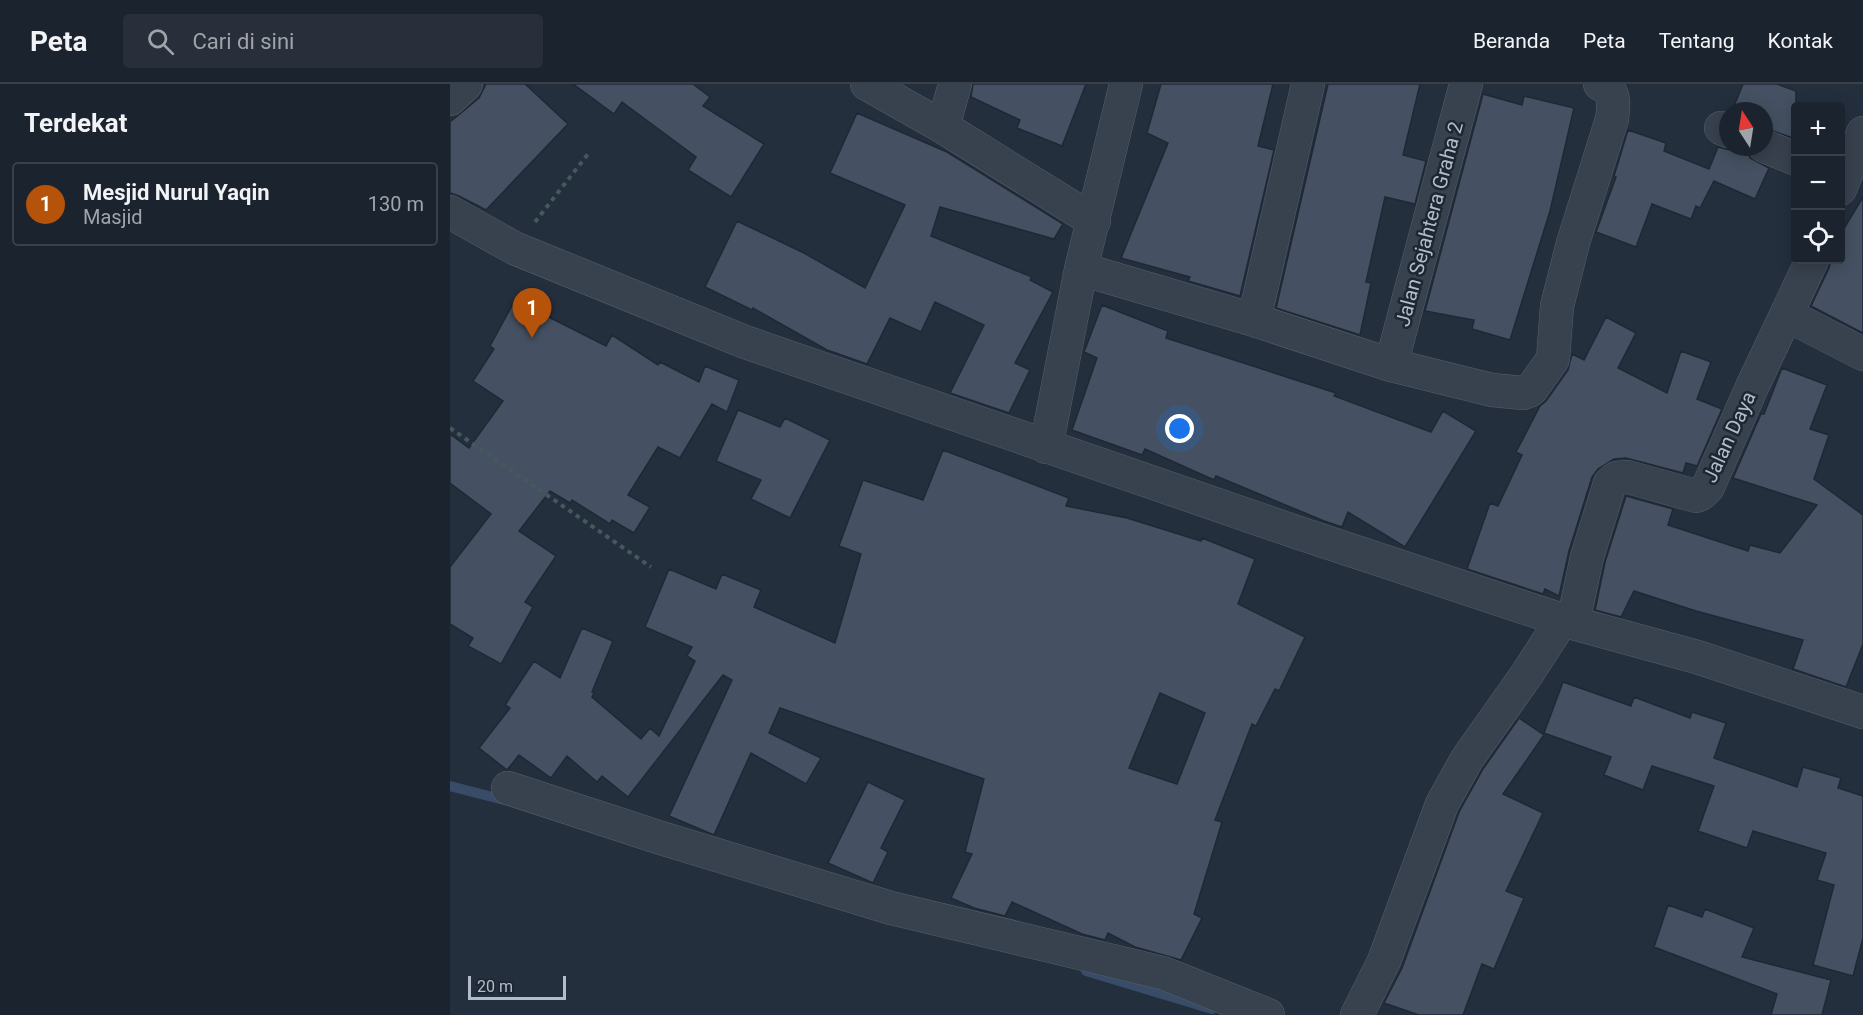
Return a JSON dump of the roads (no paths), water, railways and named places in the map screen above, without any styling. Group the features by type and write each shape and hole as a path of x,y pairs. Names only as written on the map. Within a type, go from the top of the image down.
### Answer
{"street":[{"path":"450,99 466,84"},
{"path":"867,84 943,127 1094,221"},
{"path":"943,127 954,84"},
{"path":"1046,447 1081,269 1126,84"},
{"path":"1254,320 1308,84"},
{"name":"Jalan Sejahtera Graha 2","path":"1391,365 1466,84"},
{"path":"1081,269 1254,320 1391,365 1492,390 1523,393 1531,390 1538,382 1552,359 1557,306 1573,243 1612,119 1614,100 1606,86 1600,84"},
{"path":"1845,176 1863,133"},
{"path":"1773,150 1791,157"},
{"path":"450,212 514,248 745,342 1046,447 1567,621 1697,657 1863,712"},
{"name":"Jalan Daya","path":"1567,621 1610,483 1616,478 1628,477 1696,496 1708,487 1810,264"},
{"path":"1787,315 1863,354"},
{"path":"1358,1015 1384,961 1442,804 1467,759 1567,621"},
{"path":"508,788 661,838 891,908 1163,973 1268,1015"}],"waterway":[{"path":"450,786 508,801"},
{"path":"1086,971 1212,1009"}],"place":[{"name":"Mesjid Nurul Yaqin","path":"532,338"}]}
